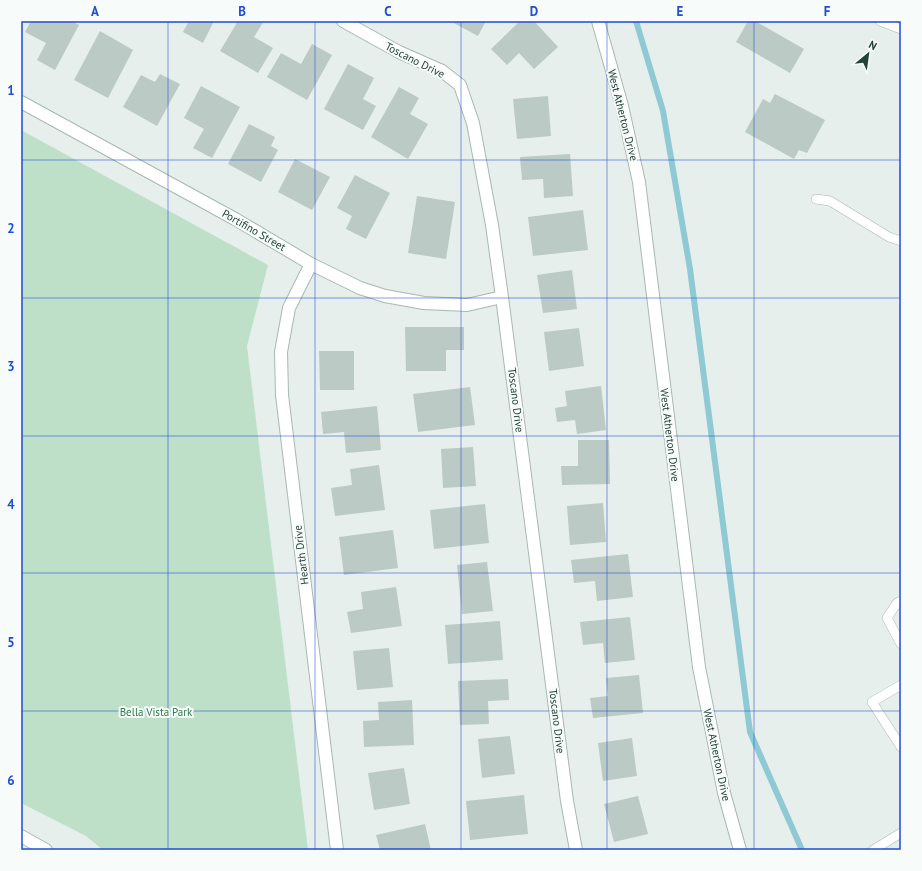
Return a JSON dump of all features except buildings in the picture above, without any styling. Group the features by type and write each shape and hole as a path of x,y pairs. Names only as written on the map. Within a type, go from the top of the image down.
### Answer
{"street":[{"name":"Toscano Drive","path":"343,21 399,52 442,71 460,85 473,123 492,225 567,801 576,850"},
{"name":"West Atherton Drive","path":"598,21 622,106 639,182 699,667 724,793 740,850"},
{"name":"Portifino Street","path":"21,102 235,219 312,264 360,288 392,297 424,303 467,305 502,297"},
{"name":"Hearth Drive","path":"312,264 289,308 281,352 282,394 337,850"},
{"path":"21,836 46,850"}],"lane":[{"path":"880,21 901,29"},
{"path":"816,199 830,201 889,237 901,241"},
{"path":"901,601 897,603 887,618 901,644"},
{"path":"901,685 872,702 901,747"},
{"path":"873,850 901,832"}],"green space":[{"name":"Bella Vista Park","path":"21,130 268,265 247,346 308,850 103,850 86,836 21,803"}],"waterway":[{"path":"636,21 663,111 690,269 750,732 802,850"}]}
